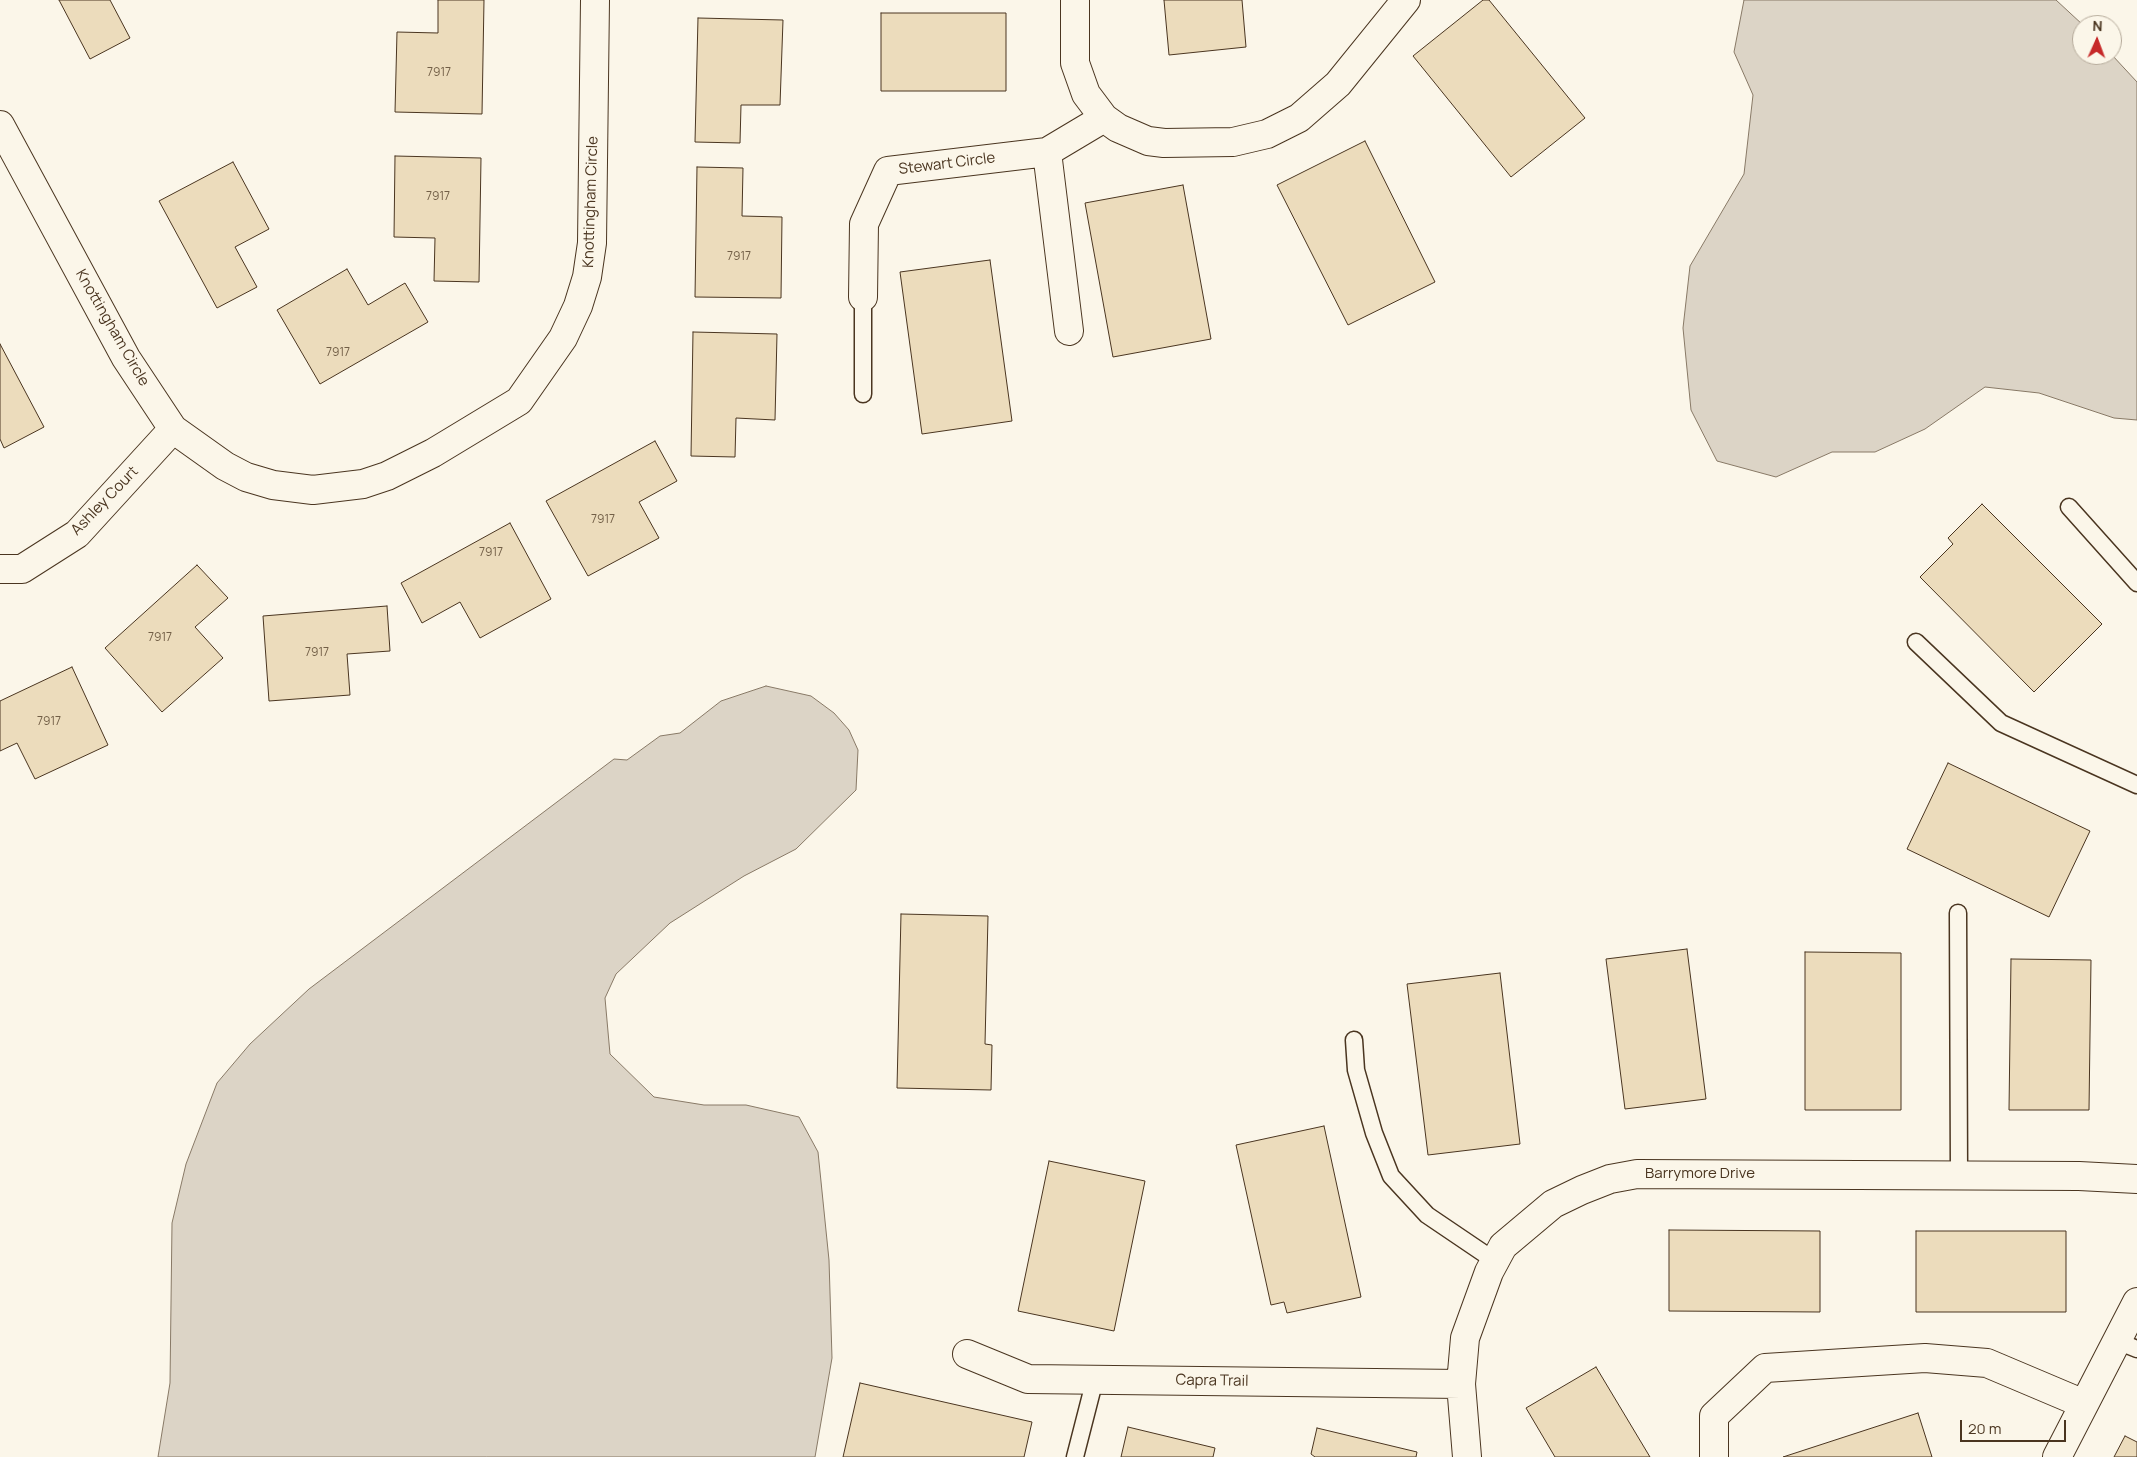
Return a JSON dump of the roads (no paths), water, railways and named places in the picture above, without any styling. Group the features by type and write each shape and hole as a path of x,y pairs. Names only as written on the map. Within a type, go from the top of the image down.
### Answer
{"street":[{"name":"Knottingham Circle","path":"0,125 126,358 173,429 225,466 246,477 273,485 313,490 338,489 363,484 394,472 433,453 519,401 563,338 578,306 587,277 592,243 595,0"},
{"path":"1075,0 1075,63 1086,94 1104,118 1118,128 1148,141 1164,144 1233,142 1267,134 1299,118 1338,84 1406,0"},
{"name":"Stewart Circle","path":"863,297 864,224 888,171 1048,152 1104,118"},
{"path":"1048,152 1069,331"},
{"name":"Ashley Court","path":"0,569 22,569 77,534 173,429"},
{"name":"Barrymore Drive","path":"1467,1457 1461,1384 1465,1338 1476,1304 1495,1261 1503,1246 1553,1204 1610,1179 1637,1174 2079,1176 2137,1179"},
{"path":"2057,1457 2084,1404 2127,1345 2137,1302"},
{"name":"Capra Trail","path":"967,1354 1028,1379 1461,1384"},
{"path":"1714,1457 1714,1416 1765,1368 1925,1358 1987,1363 2084,1404"}],"lane":[{"path":"862,394 863,297"},
{"path":"2069,507 2137,583"},
{"path":"1916,642 2001,723 2137,785"},
{"path":"1958,913 1959,1175"},
{"path":"1354,1040 1356,1070 1371,1124 1391,1176 1427,1215 1495,1261"},
{"path":"1076,1457 1096,1379"}]}
